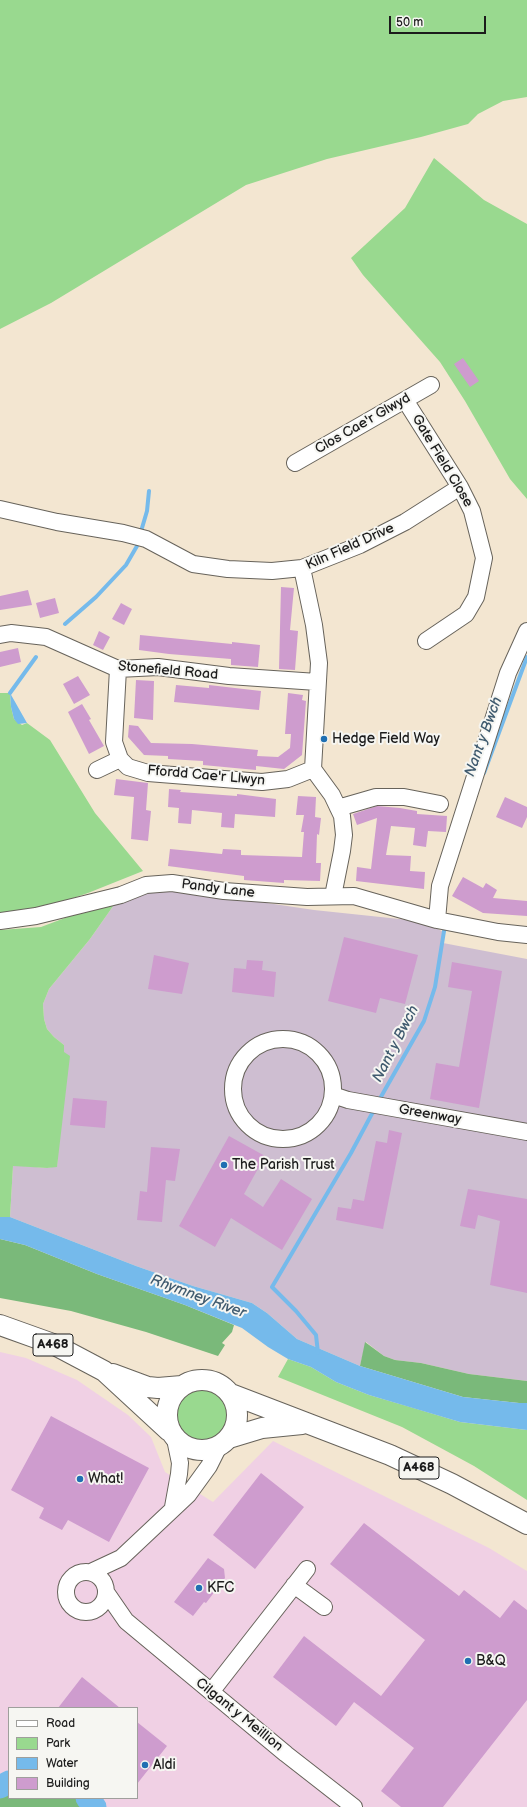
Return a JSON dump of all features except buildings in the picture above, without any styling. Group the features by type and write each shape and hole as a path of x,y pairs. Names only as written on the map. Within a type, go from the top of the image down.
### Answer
{"main road":[{"name":"A468","path":"0,1325 59,1347 104,1371 148,1387 158,1388 182,1386"},
{"name":"A468","path":"104,1371 172,1435"},
{"path":"208,1380 223,1386 231,1394 236,1405 237,1416 235,1428 224,1442 208,1450 196,1450 184,1447 172,1435 166,1421 166,1411 174,1392 182,1386 191,1381 208,1380"},
{"name":"A468","path":"231,1394 359,1442 420,1468 527,1524"},
{"name":"A468","path":"224,1442 262,1428 306,1423"}],"street":[{"name":"Clos Cae'r Glwyd","path":"295,463 431,386"},
{"name":"Gate Field Close","path":"405,400 460,487 472,511 484,558 476,597 466,614 426,642"},
{"name":"Kiln Field Drive","path":"0,509 57,522 124,533 146,539 193,564 228,570 272,571 302,568 360,546 399,526 460,487"},
{"path":"302,568 314,625 318,663 313,769 332,795 342,816 344,835 333,896"},
{"path":"437,920 440,886 508,673 527,631"},
{"name":"Stonefield Road","path":"0,635 11,634 46,637 118,669 158,667 229,676 317,682"},
{"path":"97,770 120,759 114,742 118,669"},
{"name":"Ffordd Cae'r Llwyn","path":"120,759 128,767 148,772 262,782 288,779 313,769"},
{"path":"338,808 376,797 404,797 440,804"},
{"name":"Pandy Lane","path":"0,921 36,916 122,895 146,885 172,883 224,892 308,897 354,896 437,920 498,932 527,935"},
{"path":"289,1039 304,1043 317,1052 327,1064 332,1079 333,1095 328,1110 320,1123 308,1133 293,1138 277,1139 262,1135 249,1126 239,1114 233,1099 232,1084 237,1068 245,1055 258,1045 273,1040 289,1039"},
{"name":"Greenway","path":"333,1095 348,1100 527,1132"},
{"path":"172,1435 180,1464 174,1507"},
{"path":"121,1558 106,1590 102,1603 93,1610 80,1611 74,1608 66,1598 65,1592 69,1580 79,1572 91,1572 121,1558 195,1487 224,1442"},
{"path":"211,1692 307,1569"},
{"path":"91,1572 101,1578 106,1590"},
{"path":"294,1585 324,1608"},
{"name":"Cilgant y Meillion","path":"106,1590 126,1621 211,1692 354,1807"},
{"name":"Cilgant y Meillion","path":"93,1610 126,1621"}],"shaded area":[{"path":"173,889 314,910 409,920 438,929 445,933 443,943 527,959 527,1381 469,1374 421,1363 395,1360 384,1356 366,1342 360,1366 297,1339 267,1313 252,1303 193,1286 136,1266 10,1217 13,1165 47,1168 57,1166 64,1045 47,1029 44,1019 43,1004 49,989 90,939 116,902 149,891"},
{"path":"0,1352 26,1358 77,1380 128,1415 151,1437 165,1472 213,1502 273,1441 489,1548 527,1571 527,1807 95,1807 88,1799 138,1799 138,1707 8,1707 8,1783 0,1787"}],"green space":[{"path":"0,0 527,0 527,97 503,101 478,114 468,124 421,137 327,159 246,185 51,303 0,329"},
{"path":"434,158 484,200 527,224 527,499 510,479 465,401 440,362 363,275 351,258 405,208"},
{"path":"0,693 10,693 14,719 22,725 27,723 50,740 95,813 143,871 88,893 50,906 0,913"},
{"path":"116,902 90,939 49,989 43,1004 44,1019 47,1029 64,1045 64,1052 70,1056 57,1167 47,1168 13,1166 10,1217 0,1217 0,930 41,927 86,910"},
{"path":"0,1239 25,1245 97,1274 185,1305 234,1325 232,1332 222,1343 225,1345 218,1356 146,1332 71,1311 0,1298"},
{"path":"365,1342 384,1356 395,1360 421,1363 469,1374 527,1381 527,1403 463,1397 360,1366"},
{"path":"288,1359 311,1367 336,1382 369,1395 460,1422 527,1430 527,1500 474,1466 402,1427 278,1377"},
{"path":"196,1389 206,1389 216,1393 224,1401 228,1411 228,1421 224,1431 216,1439 206,1443 196,1443 186,1439 178,1431 174,1421 174,1411 178,1401 186,1393"},
{"path":"8,1783 8,1799 88,1799 95,1807 0,1807 0,1787"}],"water":[{"path":"10,693 27,723 18,724 14,719"},
{"name":"Rhymney River","path":"0,1217 10,1217 136,1266 193,1286 252,1303 267,1313 297,1339 360,1366 463,1397 527,1403 527,1430 460,1422 369,1395 336,1382 311,1367 288,1359 268,1347 242,1328 185,1305 97,1274 25,1245 0,1239"}],"waterway":[{"path":"142,528 147,511 149,491"},
{"path":"65,624 96,597 126,565 137,546"},
{"path":"10,693 36,657"},
{"name":"Nant y Bwch","path":"484,773 527,657"},
{"name":"Nant y Bwch","path":"378,1102 424,1021 435,987 445,925"},
{"name":"Nant y Bwch","path":"318,1353 316,1335 296,1311 272,1287 351,1153 375,1108"},
{"path":"0,1787 8,1783"},
{"path":"88,1799 95,1807"}],"place":[{"name":"Hedge Field Way","path":"324,739"},
{"name":"The Parish Trust","path":"224,1165"},
{"name":"What!","path":"80,1479"},
{"name":"KFC","path":"199,1588"},
{"name":"B&Q","path":"468,1661"},
{"name":"Aldi","path":"145,1765"}]}
